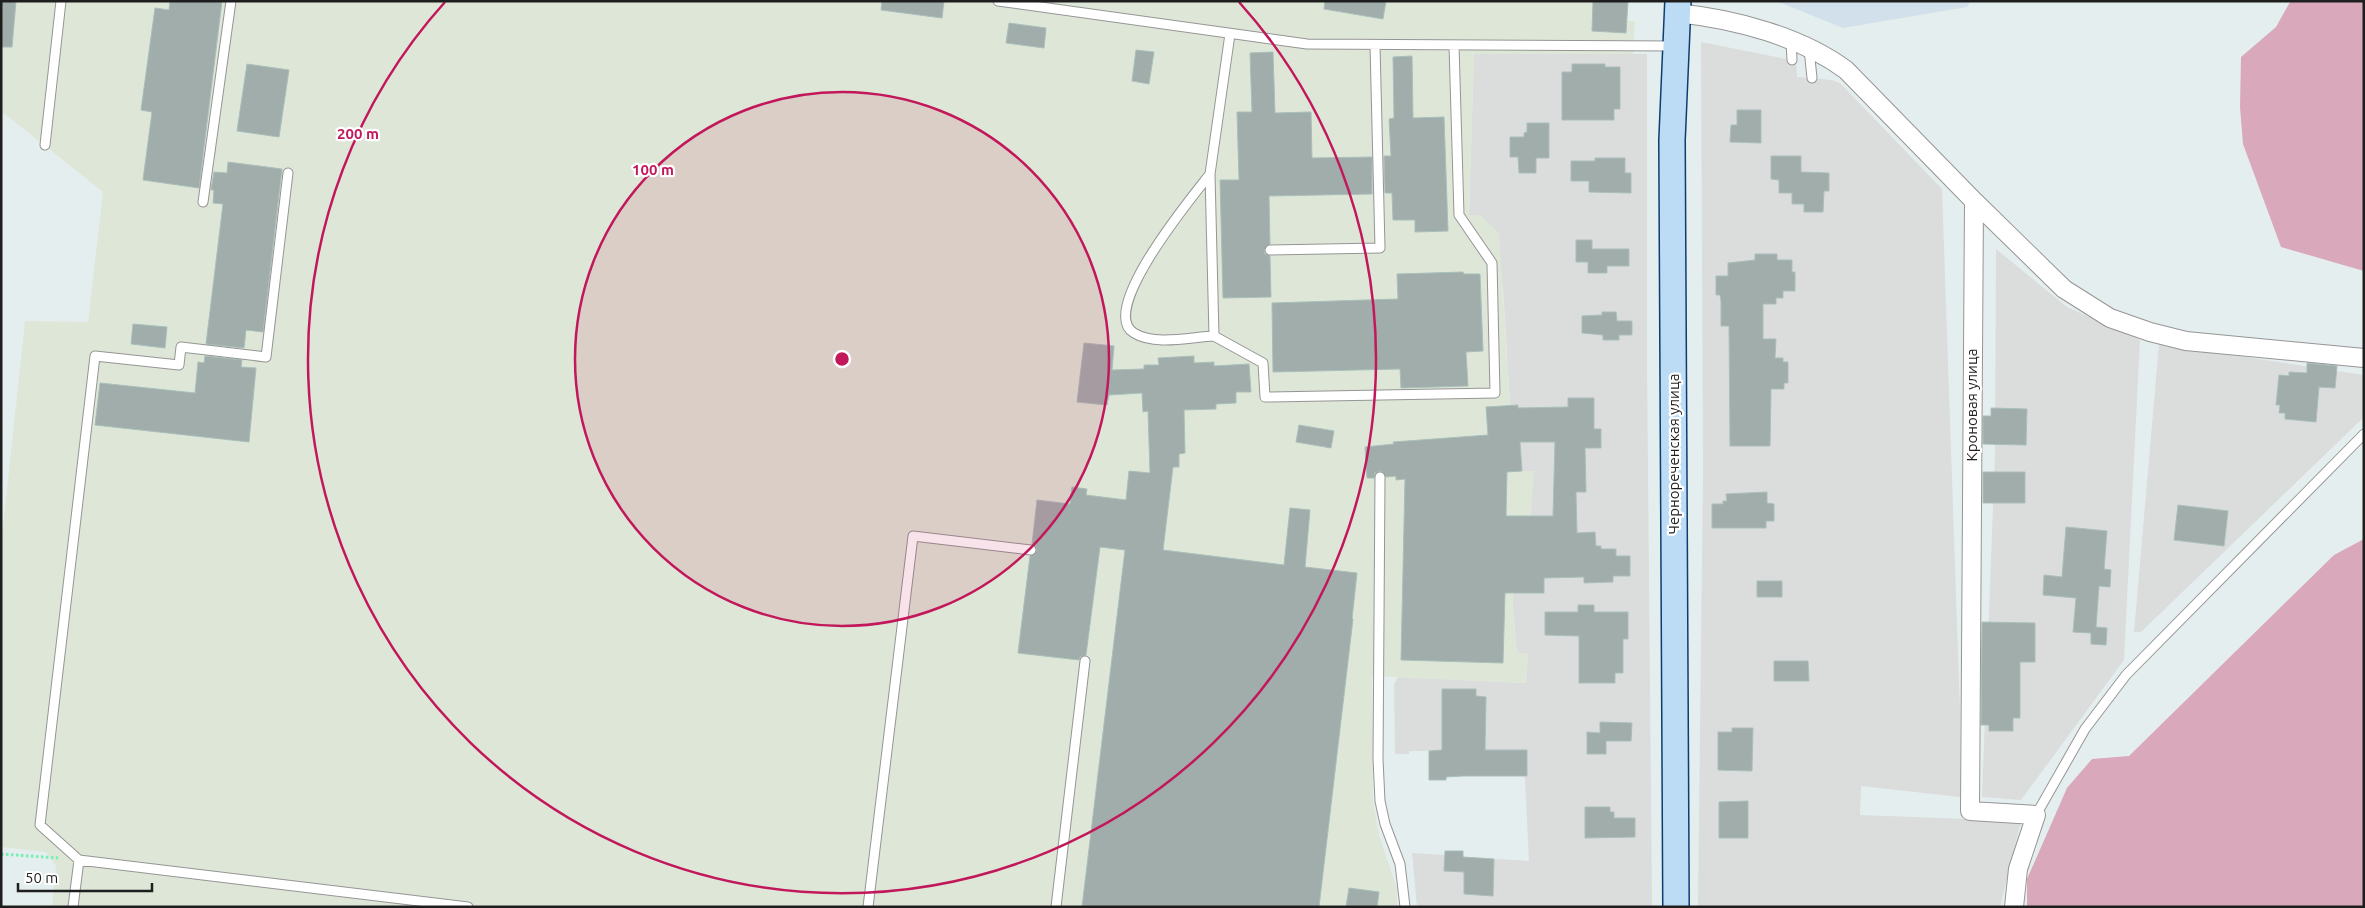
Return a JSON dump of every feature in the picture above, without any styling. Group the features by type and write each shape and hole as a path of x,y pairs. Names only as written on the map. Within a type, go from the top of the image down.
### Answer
{"street":[{"path":"1678,7 1809,47 1846,70 1974,201 2064,289 2110,318 2150,332 2186,341 2364,358"},
{"name":"Чернореченская улица","path":"1676,907 1672,140 1678,7"},
{"name":"Кроновая улица","path":"1974,201 1970,811 2036,815"},
{"path":"2014,907 2018,869 2036,815"}],"lane":[{"path":"45,146 62,1"},
{"path":"204,202 231,1"},
{"path":"998,1 1307,44 1676,46"},
{"path":"1214,336 1210,174 1230,34"},
{"path":"1791,41 1792,60"},
{"path":"1270,250 1380,248 1375,45"},
{"path":"1210,174 1161,239 1134,285 1126,304 1125,315 1127,324 1132,332 1152,339 1214,336 1262,363 1265,397 1495,393 1492,263 1459,215 1454,45"},
{"path":"1809,47 1812,78"},
{"path":"288,174 266,357 181,347 179,365 95,356 40,825 79,860 468,907"},
{"path":"2036,815 2085,729 2126,675 2364,434"},
{"path":"1380,477 1378,759 1380,801 1385,824 1400,864 1405,907"},
{"path":"868,907 913,536 1031,550"},
{"path":"1056,907 1085,661"},
{"path":"73,907 79,860"}],"path":[{"path":"1,854 79,860"}],"shaded area":[{"path":"1,1 1628,1 1627,21 1635,21 1633,54 1474,54 1469,215 1480,215 1499,233 1510,405 1518,405 1522,471 1534,471 1531,516 1514,516 1510,533 1517,653 1528,654 1526,683 1372,676 1373,800 1379,835 1397,889 1397,907 52,907 56,866 46,852 1,847 1,545 25,321 88,322 103,192 1,111"},
{"path":"1776,1 1971,1 1967,7 1843,28"},
{"path":"2364,1 2364,271 2281,247 2243,144 2240,107 2241,57 2276,27 2290,2"},
{"path":"1701,42 1796,61 1797,77 1832,80 1840,83 1942,189 1960,710 1960,797 1861,786 1860,815 2021,821 2000,907 1698,907 1703,474"},
{"path":"1474,54 1647,54 1647,362 1652,907 1417,907 1412,853 1445,855 1445,851 1463,851 1464,857 1529,861 1525,780 1527,751 1409,751 1409,754 1395,754 1394,684 1398,677 1526,683 1528,654 1517,653 1510,533 1533,471 1522,471 1518,405 1510,405 1503,287 1469,215"},
{"path":"1996,249 2067,307 2140,340 2124,660 2021,800 1982,797 1995,454"},
{"path":"2159,344 2364,375 2364,417 2141,632 2134,632"},
{"path":"2364,539 2364,907 2027,907 2027,879 2067,788 2092,759 2129,756 2334,555"}],"building":[{"path":"1,1 16,1 12,47 1,47"},
{"path":"170,1 222,1 199,188 143,180 152,112 141,110 155,8 169,10"},
{"path":"882,1 944,1 942,18 881,10"},
{"path":"1325,1 1386,1 1383,19 1324,9"},
{"path":"1593,1 1628,1 1626,33 1592,31"},
{"path":"1009,23 1046,28 1044,48 1006,43"},
{"path":"1136,50 1154,52 1149,84 1132,81"},
{"path":"1273,52 1275,113 1311,112 1312,158 1372,157 1372,194 1269,196 1270,244 1264,250 1265,254 1270,256 1271,297 1223,298 1220,180 1239,180 1237,112 1252,112 1250,53"},
{"path":"1412,56 1413,118 1444,117 1448,231 1415,232 1415,220 1393,220 1392,193 1385,193 1384,156 1391,156 1389,119 1394,118 1393,57"},
{"path":"247,64 289,70 279,137 237,131"},
{"path":"1572,64 1605,64 1605,67 1620,67 1620,109 1614,109 1614,120 1562,120 1562,72 1572,72"},
{"path":"1737,110 1761,110 1761,143 1730,142 1731,125 1737,125"},
{"path":"1527,123 1549,123 1549,158 1536,158 1536,173 1519,173 1518,157 1510,157 1510,137 1524,137 1524,133 1527,132"},
{"path":"1771,156 1801,156 1801,172 1829,173 1829,191 1824,191 1823,212 1804,212 1804,204 1792,204 1792,193 1779,193 1779,180 1771,179"},
{"path":"1595,158 1625,158 1625,173 1631,173 1631,193 1589,192 1589,181 1571,181 1571,161 1595,161"},
{"path":"228,162 282,169 263,332 246,330 244,348 206,344 223,204 213,203 214,190 211,190 214,172 227,173"},
{"path":"1576,240 1592,240 1592,249 1629,249 1629,266 1607,266 1607,273 1588,273 1588,262 1576,262"},
{"path":"1755,254 1777,254 1777,260 1792,260 1792,272 1795,272 1795,291 1783,291 1783,298 1776,298 1776,304 1763,304 1763,339 1776,339 1775,358 1783,358 1783,362 1788,362 1788,383 1784,383 1784,389 1771,389 1770,446 1730,446 1729,326 1721,326 1721,301 1720,295 1716,295 1716,276 1728,276 1728,263 1755,260"},
{"path":"1463,272 1464,274 1480,274 1483,351 1466,352 1468,386 1401,388 1400,369 1273,372 1272,303 1398,299 1397,274"},
{"path":"1602,312 1616,312 1617,321 1632,321 1632,335 1619,335 1619,340 1603,340 1603,335 1582,333 1582,316 1602,315"},
{"path":"133,324 167,327 165,348 131,344"},
{"path":"1084,343 1114,346 1112,370 1144,369 1144,365 1159,365 1158,358 1194,356 1194,363 1214,362 1214,366 1249,364 1251,392 1236,392 1236,403 1216,404 1216,409 1184,410 1185,453 1179,454 1179,467 1173,467 1163,550 1284,565 1290,508 1310,510 1305,567 1357,573 1319,907 1082,907 1125,550 1100,547 1086,655 1080,657 1079,660 1018,653 1030,556 1037,551 1036,547 1032,544 1037,500 1070,504 1072,487 1087,489 1086,495 1126,500 1129,471 1150,473 1148,411 1143,412 1142,393 1109,395 1107,405 1077,402"},
{"path":"205,356 242,360 241,367 256,368 249,442 95,425 100,383 195,393 198,362 204,363"},
{"path":"2307,363 2337,366 2335,388 2319,387 2316,422 2285,419 2285,413 2279,413 2280,405 2276,405 2279,375 2289,376 2289,372 2307,373"},
{"path":"1568,398 1594,398 1594,429 1601,429 1601,448 1585,448 1586,492 1576,492 1577,533 1595,532 1596,546 1601,546 1601,549 1616,549 1616,556 1630,556 1630,576 1613,576 1613,582 1584,583 1584,577 1544,578 1544,593 1505,593 1503,663 1401,660 1405,479 1396,480 1396,476 1386,477 1381,471 1375,473 1374,478 1367,478 1365,447 1394,444 1393,442 1488,435 1486,407 1518,405 1518,408 1568,407","holes":["1520,442 1555,442 1553,516 1506,516 1507,472 1522,471"]},
{"path":"1991,408 2027,409 2026,445 1983,444 1983,416 1991,416"},
{"path":"1299,425 1334,431 1331,448 1296,442"},
{"path":"1983,472 2025,472 2025,503 1983,503"},
{"path":"1767,492 1767,503 1774,504 1774,521 1766,521 1766,528 1712,528 1712,504 1723,504 1723,501 1727,501 1726,494"},
{"path":"2178,505 2228,511 2224,546 2174,540"},
{"path":"2066,527 2107,531 2104,569 2111,570 2110,587 2099,586 2096,627 2107,628 2106,645 2091,644 2091,633 2073,632 2076,598 2043,595 2044,575 2062,577"},
{"path":"1757,581 1782,581 1782,597 1757,597"},
{"path":"1578,605 1594,605 1594,612 1628,612 1628,639 1623,639 1623,673 1615,673 1615,683 1579,683 1579,636 1545,635 1545,612 1578,612"},
{"path":"1982,622 2035,623 2035,662 2020,662 2020,718 2013,718 2013,731 1989,731 1989,725 1981,725"},
{"path":"1774,661 1808,661 1809,681 1774,681"},
{"path":"1442,689 1476,689 1476,696 1486,697 1485,750 1527,750 1527,776 1463,776 1446,777 1446,780 1429,780 1429,751 1442,750"},
{"path":"1600,722 1632,723 1631,741 1606,741 1606,754 1587,754 1587,732 1600,733"},
{"path":"1732,728 1753,728 1752,771 1718,770 1718,732 1732,732"},
{"path":"1748,801 1748,838 1719,838 1719,802"},
{"path":"1585,807 1610,807 1610,812 1614,812 1614,818 1635,818 1635,837 1585,838"},
{"path":"1445,851 1463,851 1463,857 1494,859 1493,896 1464,894 1464,872 1444,871"},
{"path":"1349,888 1379,892 1377,907 1346,907"}]}
